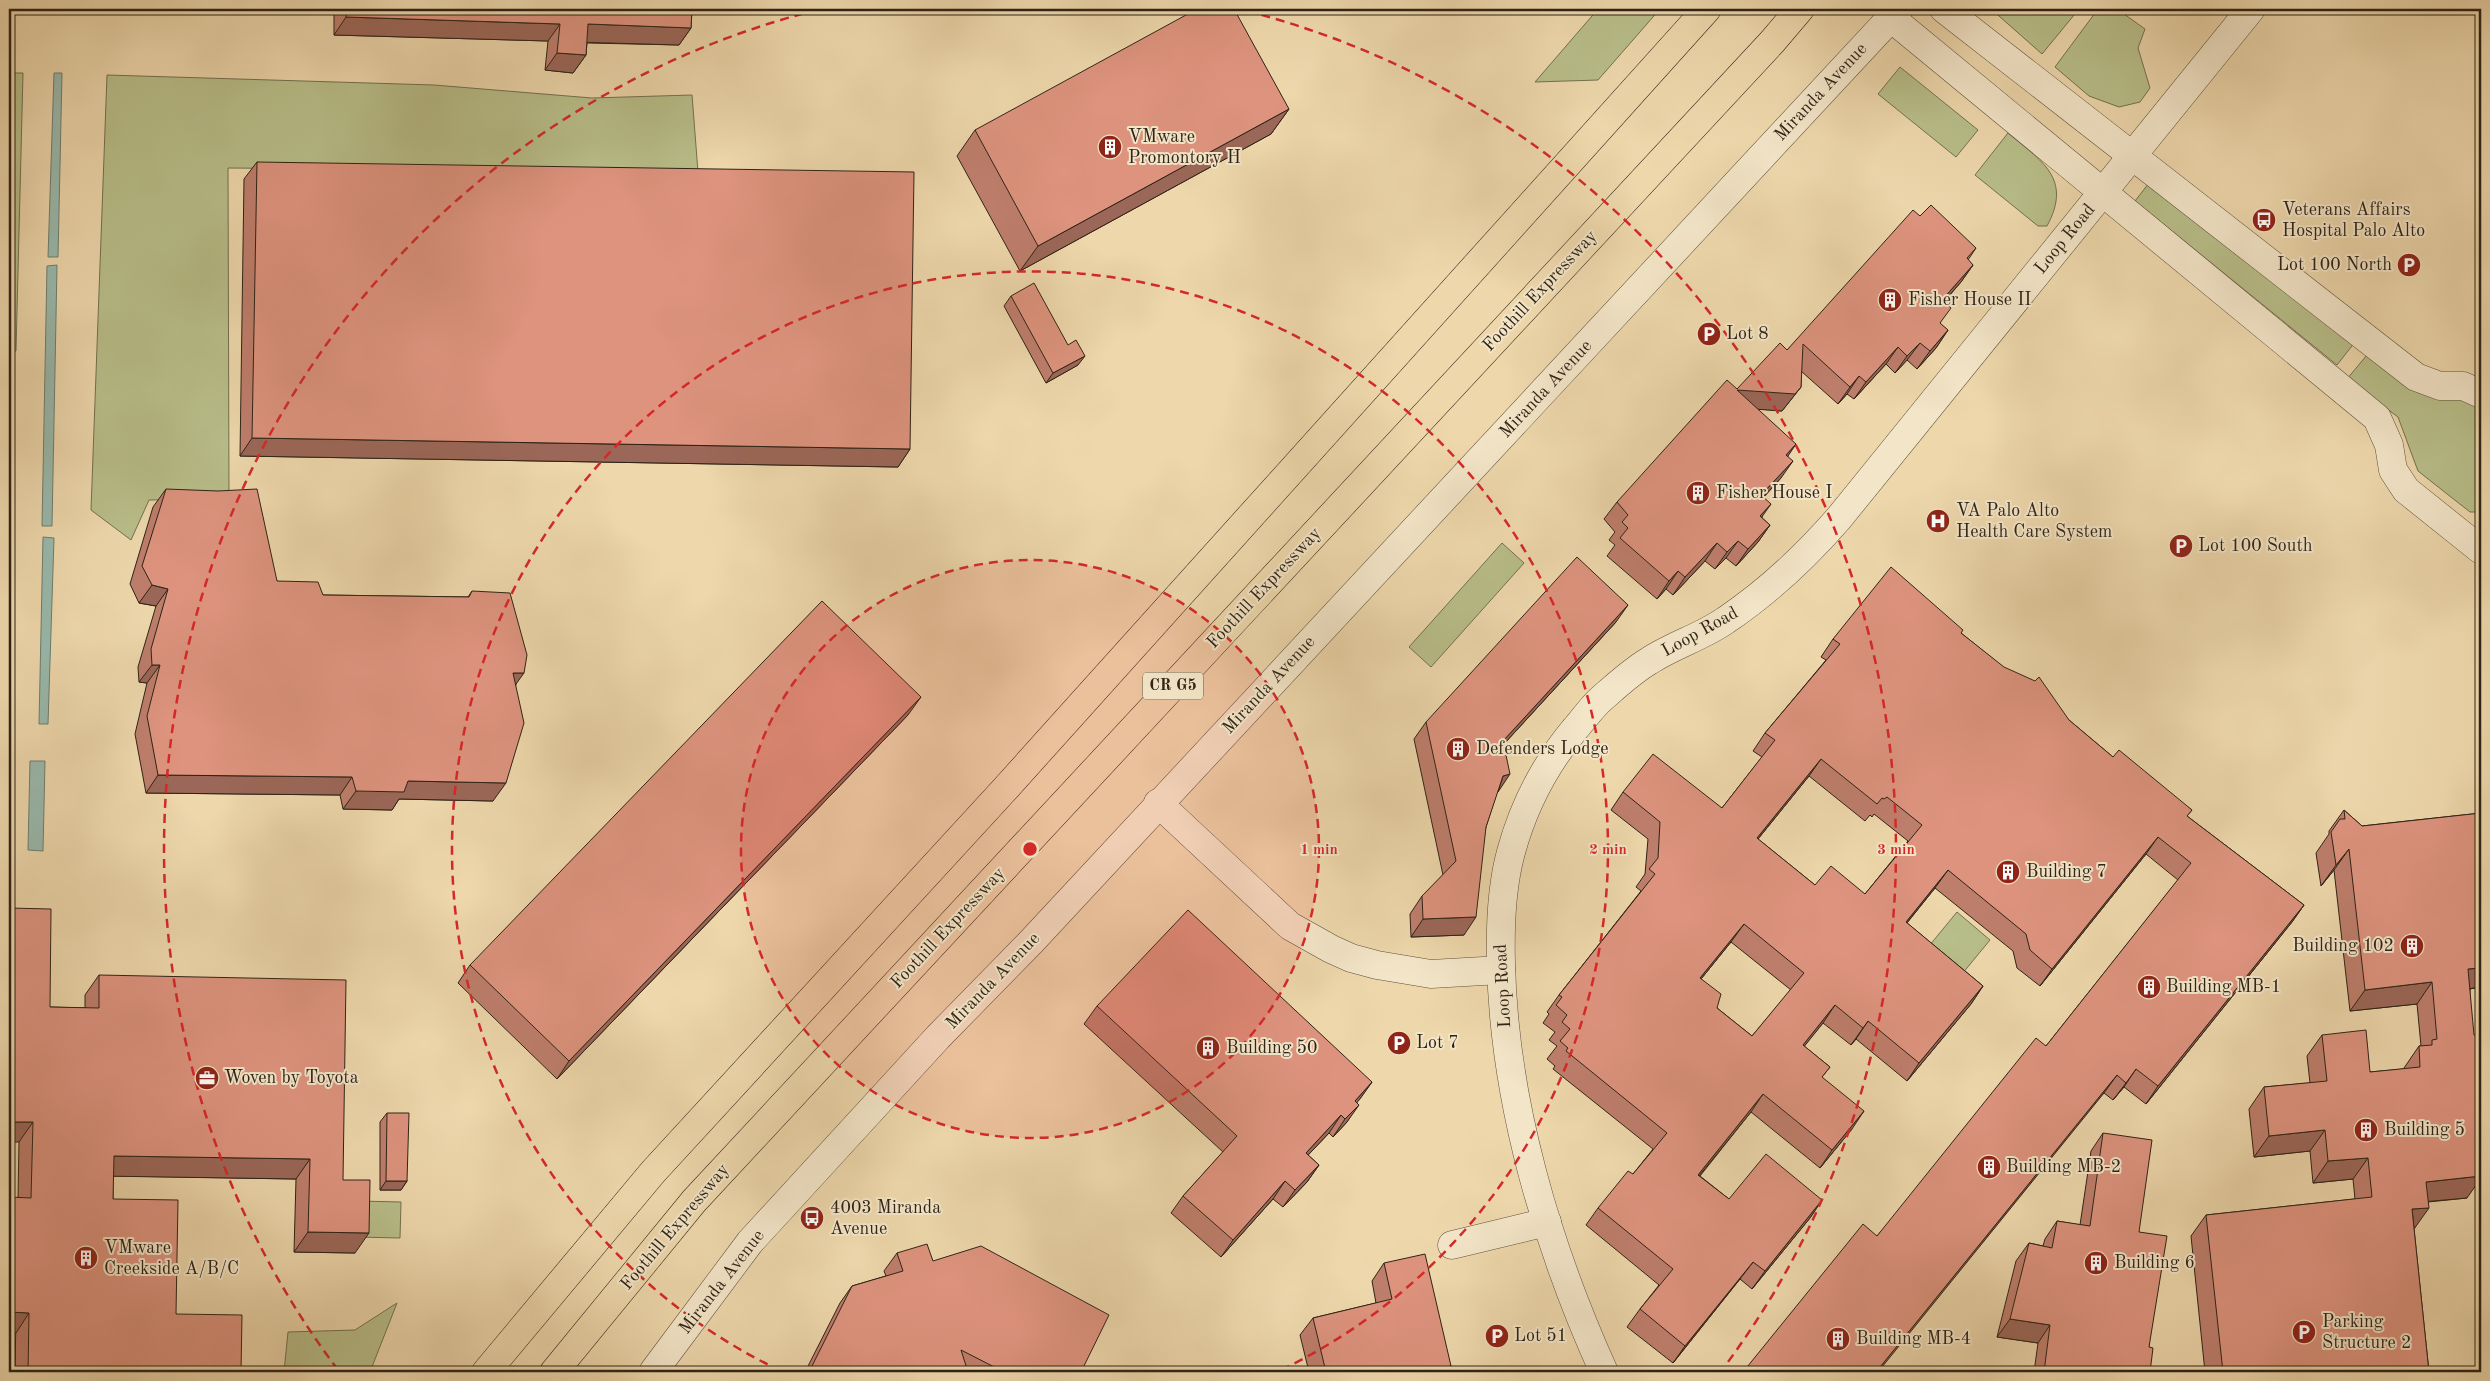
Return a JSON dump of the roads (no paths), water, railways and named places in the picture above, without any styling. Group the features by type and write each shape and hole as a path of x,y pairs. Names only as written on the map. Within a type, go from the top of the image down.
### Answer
{"highway":[{"name":"CR G5","path":"486,1372 653,1172 1005,789 1707,9"},
{"name":"Foothill Expressway","path":"554,1372 694,1201 1772,42 1800,9"}],"street":[{"path":"1944,9 2416,377 2440,386 2463,386 2481,394"},
{"name":"Loop Road","path":"1604,1372 1582,1323 1555,1252 1511,1076 1502,995 1500,919 1510,852 1529,803 1554,754 1599,701 1648,661 1724,622 1770,589 1807,555 2251,9"},
{"path":"1895,13 2103,192 2377,418 2389,445 2393,470 2406,490 2481,550"},
{"name":"Miranda Avenue","path":"653,1372 750,1242 931,1044 1032,942 1158,803 1895,13"},
{"path":"1158,803 1290,926 1331,949 1351,958 1377,965 1431,974 1501,970"},
{"path":"1452,1245 1547,1222"}],"place":[{"name":"VMware Promontory H","path":"1110,147"},
{"name":"Veterans Affairs Hospital Palo Alto","path":"2264,220"},
{"name":"Lot 100 North","path":"2409,265"},
{"name":"Fisher House II","path":"1890,300"},
{"name":"Lot 8","path":"1709,334"},
{"name":"Fisher House I","path":"1698,493"},
{"name":"VA Palo Alto Health Care System","path":"1938,521"},
{"name":"Lot 100 South","path":"2181,546"},
{"name":"Defenders Lodge","path":"1458,749"},
{"name":"Building 7","path":"2008,872"},
{"name":"Building 102","path":"2412,946"},
{"name":"Building MB-1","path":"2149,987"},
{"name":"Lot 7","path":"1399,1043"},
{"name":"Building 50","path":"1208,1048"},
{"name":"Woven by Toyota","path":"207,1078"},
{"name":"Building 5","path":"2366,1130"},
{"name":"Building MB-2","path":"1989,1167"},
{"name":"4003 Miranda Avenue","path":"812,1218"},
{"name":"VMware Creekside A/B/C","path":"86,1258"},
{"name":"Building 6","path":"2096,1263"},
{"name":"Parking Structure 2","path":"2304,1332"},
{"name":"Lot 51","path":"1497,1336"},
{"name":"Building MB-4","path":"1838,1339"}]}
